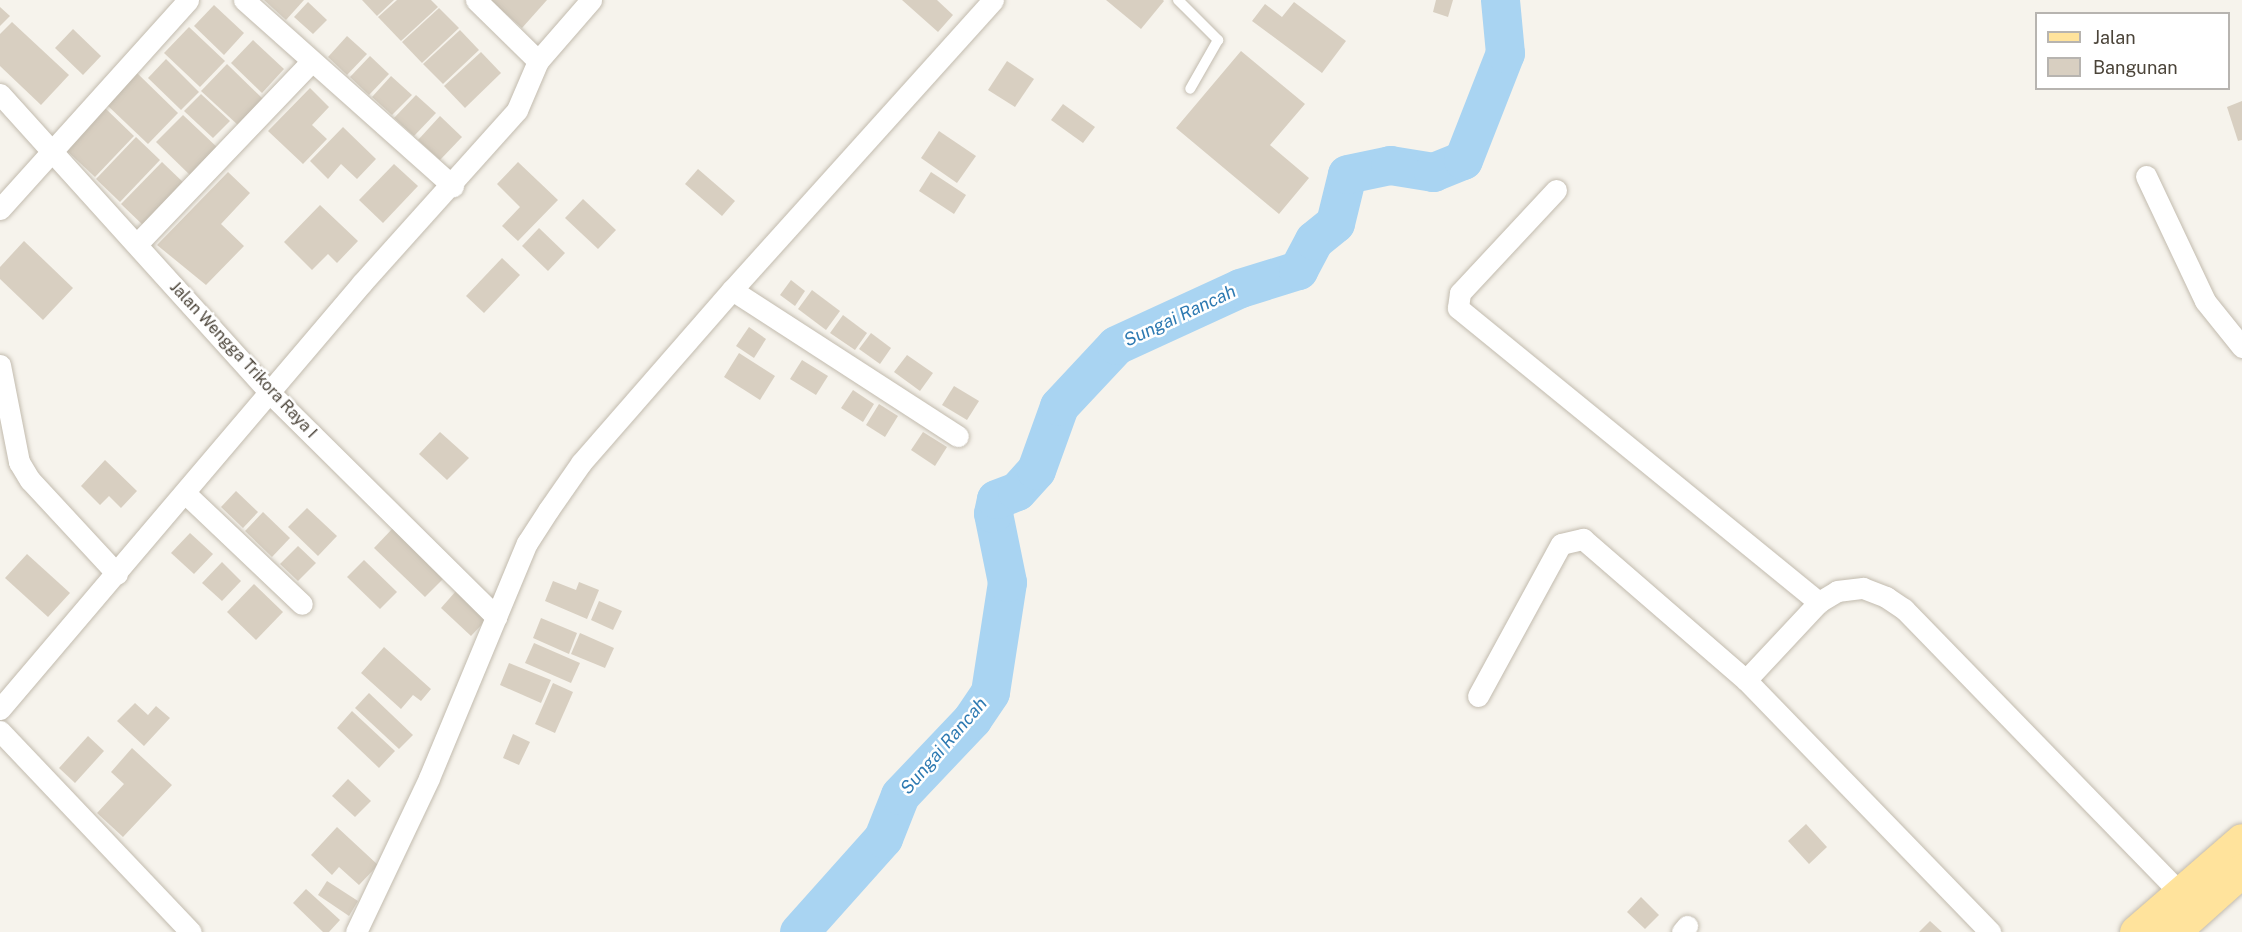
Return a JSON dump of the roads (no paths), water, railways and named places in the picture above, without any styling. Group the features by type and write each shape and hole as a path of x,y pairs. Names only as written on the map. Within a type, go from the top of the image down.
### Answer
{"main road":[{"path":"2136,932 2242,840"},
{"path":"2173,932 2242,870"}],"street":[{"path":"0,209 188,0"},
{"path":"244,0 310,63 453,186"},
{"path":"476,0 538,61"},
{"path":"3,698 117,574 271,394 362,283 453,186 517,110 538,61 591,0"},
{"path":"356,932 429,778 527,543 581,463 732,290 993,0"},
{"path":"137,244 310,63"},
{"name":"Jalan Wengga Trikora Raya I","path":"0,94 271,394 496,617"},
{"path":"2146,176 2205,301 2242,347"},
{"path":"1556,190 1460,293 1458,308 1819,602"},
{"path":"732,290 958,436"},
{"path":"0,365 19,462 30,480 117,574"},
{"path":"185,493 302,604"},
{"path":"1478,696 1561,544 1572,539 1583,539 1746,680 1990,932"},
{"path":"1746,680 1819,602 1837,591 1863,588 1904,609 2180,893"},
{"path":"0,731 191,932"}],"lane":[{"path":"1178,0 1218,40 1190,89"}],"waterway":[{"name":"Sungai Rancah","path":"799,932 883,838 900,795 972,719 990,692 1007,582 993,513 996,499 1017,491 1036,470 1059,406 1116,345 1240,288 1298,270 1314,240 1335,223 1347,174 1390,165 1433,172 1463,160 1505,53 1500,0"}]}
